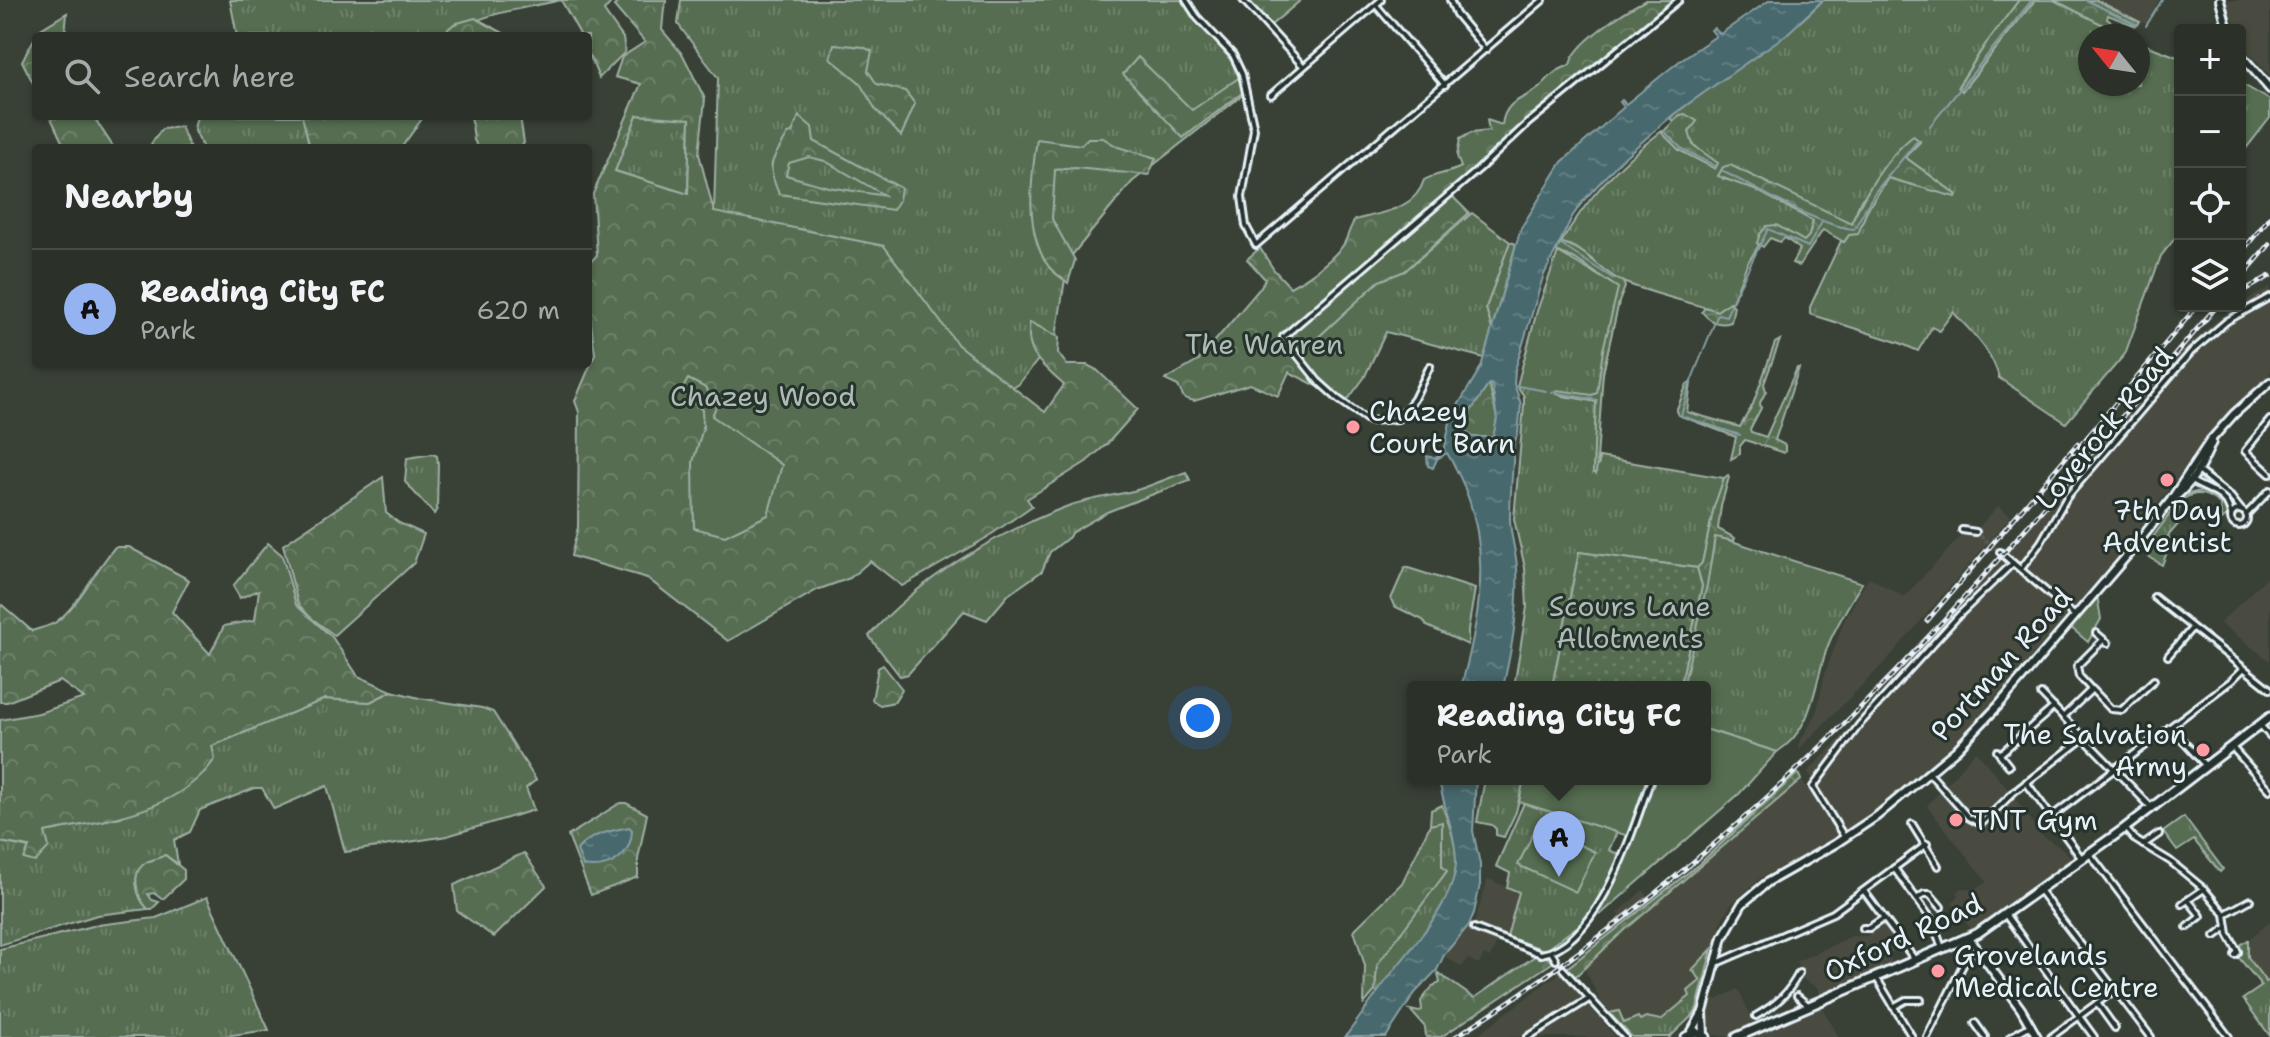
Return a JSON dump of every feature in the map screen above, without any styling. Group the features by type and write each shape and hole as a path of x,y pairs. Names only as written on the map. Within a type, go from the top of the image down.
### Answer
{"main road":[{"name":"Oxford Road","path":"1737,1037 1969,938 2125,828 2270,717"},
{"path":"1688,1036 1705,1036"}],"street":[{"path":"1186,0 1197,17 1233,55 1242,74 1254,129 1242,197 1246,226 1256,245 1543,0"},
{"path":"1243,0 1303,67"},
{"path":"1271,95 1381,0"},
{"path":"1450,0 1456,14 1486,50"},
{"path":"1430,366 1414,399 1398,419 1369,421 1318,381 1283,337 1479,169 1528,123 1679,0"},
{"path":"2220,0 2226,24"},
{"path":"1376,5 1445,85"},
{"path":"2246,62 2270,89"},
{"name":"Loverock Road","path":"2021,569 2041,542 2062,503 2191,352 2227,321 2270,297"},
{"name":"Portman Road","path":"1703,1012 1725,930 1748,898 1768,882 1845,838 1889,807 1930,774 1986,719 2171,500 2215,436 2270,382"},
{"path":"2270,420 2245,451 2270,474"},
{"name":"Portman Road","path":"2171,500 2184,490 2201,467 2215,436"},
{"path":"2201,467 2244,513 2245,523 2239,526 2233,523 2230,508 2217,493 2191,481 2188,472 2201,467"},
{"path":"2184,490 2198,485"},
{"path":"2244,513 2270,490"},
{"path":"2231,515 2237,511 2244,513"},
{"path":"1962,530 1976,532"},
{"path":"2000,552 2075,616"},
{"path":"1845,838 1813,787 1860,724 1959,615 2013,563"},
{"path":"2154,597 2270,689"},
{"path":"2168,656 2192,628"},
{"path":"2096,633 2105,641 2078,662 2079,676 2116,711 2122,710 2152,681 2146,677"},
{"path":"2051,817 2243,669"},
{"path":"2063,717 2092,689"},
{"path":"2041,694 2151,807"},
{"path":"2009,766 1998,753 2054,707"},
{"path":"2260,725 2270,736"},
{"path":"2170,727 2205,765"},
{"path":"1930,774 1968,817 1981,824 2026,782 2084,738"},
{"path":"2231,746 2270,790"},
{"path":"2026,782 2229,1037"},
{"path":"1474,928 1541,954 1551,952 1591,920 1620,862 1649,785"},
{"path":"1912,824 1938,866"},
{"path":"2125,828 2143,845 2189,875 2204,889 2225,914 2238,952 2235,955"},
{"path":"2143,845 2159,834"},
{"path":"1715,963 1722,963 1833,913 1927,844"},
{"path":"1894,868 1932,920 1942,950"},
{"path":"2182,904 2204,889"},
{"path":"2039,890 2151,1037"},
{"path":"1864,891 1916,961"},
{"path":"1917,899 1930,894 1941,907"},
{"path":"2187,927 2201,916 2188,900"},
{"path":"2225,914 2250,900"},
{"path":"2005,914 2094,1037"},
{"path":"1863,928 1869,928 1884,918"},
{"path":"2214,935 2227,927"},
{"path":"1969,938 2037,1037"},
{"path":"1927,1037 1965,961 1977,948"},
{"path":"1551,952 1556,960"},
{"path":"1563,969 1625,1037"},
{"path":"1756,1016 1777,1004 1790,990 1799,973"},
{"path":"1876,977 1912,1037"},
{"path":"2051,1037 2115,990"},
{"path":"1797,996 1808,1005"},
{"path":"1528,1037 1589,999"},
{"path":"1893,1007 1906,1000 1918,1002"},
{"path":"2097,1003 2115,1028"},
{"path":"1688,1036 1703,1012"},
{"path":"1703,1012 1705,1036"},
{"path":"1975,1023 1983,1035 1976,1036"},
{"path":"2010,1037 2031,1025"}],"shaded area":[{"path":"2095,0 2159,0 2146,24"},
{"path":"2227,0 2270,0 2270,75 2249,52 2246,24 2236,24 2230,15"},
{"path":"2270,287 2270,378 2207,439 2116,558 1970,728 1879,812 1848,831 1808,772 1901,675 2190,343 2228,312 2246,312 2246,301"},
{"path":"1998,506 2011,516 1887,660 1800,748 1798,745 1816,715 1825,674 1844,621 1869,577 1904,597 1963,534 1971,536"},
{"path":"2270,574 2270,661 2220,623"},
{"path":"1976,751 2041,835 2073,860 1972,931 1952,903 1962,888 1974,890 1987,882 1927,806"},
{"path":"1801,780 1841,834 1759,879 1731,905 1723,917 1693,1017 1670,1037 1632,1037 1601,1002 1584,967"},
{"path":"1488,879 1519,892 1507,937 1504,942 1498,940 1490,958 1484,955 1479,964 1468,959 1462,967 1444,956 1467,926 1474,924"},
{"path":"1643,890 1652,901 1625,922 1618,913"},
{"path":"2270,922 2270,980 2266,982 2248,957 2248,940"},
{"path":"1885,923 1903,946 1888,955 1894,966 1820,994 1817,987 1804,980 1796,962 1852,936 1866,936"},
{"path":"1561,972 1615,1037 1473,1037 1478,1034"},
{"path":"1738,989 1754,1023 1730,1037 1714,1035 1709,1024 1710,997 1717,1000"},
{"path":"1820,1004 1839,1037 1745,1037"}],"green space":[{"path":"230,0 561,0 486,17 454,32 236,32"},
{"path":"561,0 613,0 604,11 623,38 625,52 599,78 592,61 592,32 579,32"},
{"name":"Chazey Wood","path":"620,0 667,0 662,30 683,55 705,99 699,154 714,212 884,246 958,345 1045,412 1064,385 1032,351 1030,322 1059,337 1058,353 1067,365 1087,365 1097,370 1138,409 1086,462 1027,499 1032,506 986,538 902,586 870,561 850,578 817,590 728,641 647,578 571,556 578,527 579,412 575,401 589,368 592,368 595,354 592,261 597,255 593,194 641,84 615,77 622,57 645,42 614,6","holes":["637,115 690,119 688,194 615,171"]},
{"path":"681,0 1184,0 1239,71 1245,93 1132,182 1068,260 1056,337 1018,385 991,394 714,212 718,78 678,24"},
{"path":"1249,0 1301,0 1271,25"},
{"name":"The Warren","path":"1646,0 1676,0 1449,193 1469,213 1405,271 1379,281 1301,353 1317,386 1289,372 1278,396 1250,384 1194,401 1184,398 1178,386 1165,380 1198,361 1261,287 1265,279 1247,259 1260,248 1290,287 1304,279 1341,248 1355,220 1405,204 1420,190 1424,180 1461,167 1457,156 1460,139 1471,133 1489,131 1487,120 1502,125 1512,105 1570,65 1581,47 1602,28"},
{"path":"1823,0 2019,0 1958,86 1962,91 2035,0 2054,0 2102,24 2078,24 2078,96 2150,96 2150,47 2174,56 2174,240 2161,256 2125,354 2066,423 1999,378 1986,350 1953,312 1939,331 1932,327 1918,351 1810,314 1810,307 1841,241 1858,233 1867,210 1888,178 1956,197 1905,157 1920,142 1913,136 1861,200 1851,224 1730,165 1723,168 1723,179 1745,184 1813,221 1809,236 1804,241 1776,225 1757,243 1759,245 1747,264 1731,304 1729,302 1717,311 1620,281 1585,254 1561,243 1606,182 1662,131 1679,150 1715,168 1670,118 1806,17"},
{"path":"2019,0 2035,0 1962,91 1958,87"},
{"path":"2054,0 2096,0 2140,22 2131,24 2108,15 2107,19 2114,24 2101,24"},
{"path":"67,13 65,32 39,30"},
{"path":"475,18 501,32 445,32 454,24"},
{"path":"32,43 32,81 22,61"},
{"path":"834,44 872,51 868,71 877,84 905,91 915,104 901,136 876,110 859,82 830,58"},
{"path":"1138,57 1192,110 1240,77 1242,93 1183,138 1123,74"},
{"path":"2246,86 2270,100 2270,118 2246,148"},
{"path":"1685,114 1697,121 1689,132 1693,145 1718,163 1715,169 1679,150 1662,133 1680,115"},
{"path":"637,115 690,118 688,194 615,171"},
{"path":"799,116 812,127 814,141 901,188 893,210 779,194 772,175 772,162 788,134 792,133","holes":["809,157 825,161 886,196 828,187 786,175 789,163"]},
{"path":"52,120 96,120 111,144 63,144"},
{"path":"196,120 308,120 312,144 201,144 194,129"},
{"path":"303,120 421,120 404,144 309,144"},
{"path":"472,120 521,120 523,144 476,144"},
{"path":"181,127 188,144 151,144 162,129"},
{"path":"1913,136 1920,141 1905,157 1957,195 1955,197 1888,178 1867,210 1858,234 1849,235 1844,242 1823,230 1799,266 1792,263 1800,249 1785,238 1780,242 1770,238 1763,247 1757,243 1767,226 1776,225 1804,241 1809,236 1813,221 1765,194 1718,176 1723,167 1730,165 1851,223 1885,165"},
{"path":"1088,138 1103,138 1118,147 1156,158 1149,175 1075,168 1055,170 1052,219 1075,260 1068,283 1049,267 1036,238 1031,205 1037,139 1081,145"},
{"path":"1472,213 1510,242 1486,308 1492,329 1484,358 1386,332 1364,378 1346,402 1321,383 1301,353 1379,281 1405,271"},
{"path":"1510,242 1516,244 1492,329 1486,308"},
{"path":"1561,243 1585,254 1623,282 1625,287 1603,372 1596,474 1593,472 1596,402 1556,394 1557,390 1597,393 1603,350 1618,288 1575,259 1556,251"},
{"path":"1558,252 1621,289 1598,397 1562,396 1597,401 1593,472 1599,464 1599,457 1724,478 1702,564 1697,568 1579,552 1553,681 1515,681 1527,607 1525,568 1514,519 1524,405 1524,396 1517,386 1537,311"},
{"path":"1730,302 1734,306 1731,322 1715,322 1702,312 1705,307 1717,311"},
{"path":"1780,340 1764,384 1766,391 1761,408 1750,429 1766,437 1799,368 1775,440 1785,445 1785,451 1745,440 1740,446 1740,454 1731,459 1736,437 1678,415 1676,411 1687,384 1691,383 1687,412 1740,427 1753,404 1775,343"},
{"path":"688,379 704,387 718,402 712,416 782,465 768,515 725,536 694,528 693,462 703,428 702,410 682,390"},
{"path":"1489,384 1497,418 1494,437 1473,437 1465,432 1469,414"},
{"path":"437,456 438,464 437,509 434,514 405,482 407,458"},
{"path":"1186,472 1190,480 1107,512 1071,533 1050,552 1042,571 1008,595 987,620 964,611 908,674 900,676 869,636 935,576 1014,530 1068,506 1140,489"},
{"path":"383,477 386,513 399,523 424,534 414,563 334,635 298,604 283,545"},
{"path":"1729,477 1718,529 1735,538 1734,541 1715,537 1707,585 1684,681 1681,681 1702,586 1697,568 1702,563 1714,507 1724,478"},
{"path":"2201,491 2218,499 2228,515 2221,521 2220,504 2202,494 2188,496 2183,499 2177,514 2181,521 2168,536 2171,542 2162,565 2148,556 2147,545 2184,495"},
{"path":"1713,535 1862,583 1829,643 1806,717 1790,742 1777,752 1711,731 1711,681 1681,681"},
{"path":"268,543 282,555 296,605 332,637 358,676 392,691 370,702 325,699 212,746 215,759 181,792 160,803 115,818 45,832 49,847 35,862 24,859 29,847 0,842 0,720 39,713 84,698 60,681 0,702 2,605 32,631 51,625 72,606 115,547 129,547 189,580 172,612 210,654 224,626 255,620 259,590 240,598 233,586"},
{"name":"Scours Lane Allotments","path":"1579,552 1697,568 1702,586 1681,681 1553,681"},
{"path":"1405,567 1475,589 1468,645 1394,606 1391,599"},
{"path":"2097,595 2101,619 2088,642 2070,627"},
{"path":"883,665 902,689 894,702 880,705 872,700 878,668"},
{"path":"392,691 493,712 536,780 526,788 534,810 447,836 345,852 327,786 274,809 262,788 255,788 200,810 190,832 174,840 178,864 165,855 141,866 137,885 148,909 97,915 0,945 0,842 29,848 44,832 121,817 212,746 325,699 370,702"},
{"path":"1711,731 1777,752 1739,794 1600,915 1597,913 1632,837 1519,802 1523,785 1711,785"},
{"path":"1798,773 1801,780 1618,936 1575,977 1567,968 1699,864"},
{"path":"1484,785 1523,785 1516,812 1504,837 1496,835 1492,825 1477,822"},
{"path":"620,803 647,814 638,859 638,877 591,895 568,836"},
{"path":"1524,803 1617,832 1609,850 1620,855 1589,918 1545,950 1507,937 1519,892 1507,887 1510,873 1496,866"},
{"path":"1442,805 1456,850 1452,883 1436,916 1378,993 1375,991 1377,965 1442,866 1442,823 1430,825 1431,810"},
{"path":"2184,817 2223,869 2220,872 2194,840 2177,851 2163,832"},
{"path":"1442,822 1442,866 1447,871 1377,965 1375,991 1364,1004 1365,966 1354,930 1402,883 1430,825"},
{"path":"1537,825 1595,852 1576,892 1518,865"},
{"path":"524,853 546,886 494,937 457,911 454,885"},
{"path":"165,855 184,870 184,879 163,899 155,893 148,894 152,900 159,902 148,909 138,892 138,872 147,862"},
{"path":"207,897 269,1030 217,1037 0,1037 0,949 97,925 156,918"},
{"path":"2248,940 2248,957 2266,982 2270,980 2270,1036 2243,999 2262,986 2239,958 2240,945"},
{"path":"1712,949 1696,1012 1670,1037 1632,1037 1609,1013 1619,1011 1624,1023 1638,1017 1640,1020 1646,1017 1661,1020 1690,996 1688,991 1701,980 1692,970"},
{"path":"1538,954 1555,961 1441,1037 1426,1037 1425,1027 1410,1010 1422,1010 1421,1001 1433,986 1440,983 1438,973 1474,998"}],"water":[{"path":"1770,0 1823,0 1787,34 1674,114 1621,160 1572,217 1543,277 1515,370 1514,384 1521,404 1514,444 1510,519 1517,563 1517,599 1504,681 1463,681 1479,597 1478,539 1462,481 1447,453 1437,459 1433,468 1428,466 1427,456 1435,458 1444,452 1451,417 1481,367 1521,228 1562,162 1624,107 1620,102 1622,100 1626,104 1716,36 1711,30 1714,28 1720,34","holes":["1489,384 1492,385 1497,419 1493,437 1473,437 1465,432 1469,414"]},
{"path":"1440,785 1476,785 1473,831 1480,864 1480,885 1474,913 1469,925 1444,955 1437,970 1415,993 1386,1037 1345,1037 1432,921 1449,892 1456,863 1452,831"},
{"path":"629,827 632,830 631,840 623,855 609,864 583,866 577,850 582,845 601,834"}],"waterway":[{"path":"1930,126 2032,0"},
{"path":"2086,0 2136,24"},
{"path":"2147,24 2162,0"},
{"path":"1664,131 1681,148 1715,166"},
{"path":"1722,171 1806,214 1854,229 1875,192 1918,140"},
{"path":"1737,291 1768,229 1808,247 1822,222"},
{"path":"1561,245 1614,279"},
{"path":"1735,296 1726,316 1718,314 1690,384 1681,416 1740,435"},
{"path":"1518,386 1546,391"},
{"path":"1552,392 1597,400"}],"tunnel":[{"path":"1976,532 2000,552"}],"railway":[{"path":"2246,247 2270,217"},
{"path":"2246,272 2270,244"},
{"path":"2246,290 2270,276"},
{"path":"2074,453 2192,312"},
{"path":"1455,1037 1520,994 1645,901 1706,851 1821,747 1967,595 2212,312"},
{"path":"1927,621 2077,444"}],"place":[{"name":"Chazey Court Barn","path":"1353,427"},
{"name":"7th Day Adventist","path":"2167,480"},
{"name":"The Salvation Army","path":"2203,750"},
{"name":"TNT Gym","path":"1956,820"},
{"name":"Reading City FC","path":"1559,877"},
{"name":"Grovelands Medical Centre","path":"1938,971"}]}
